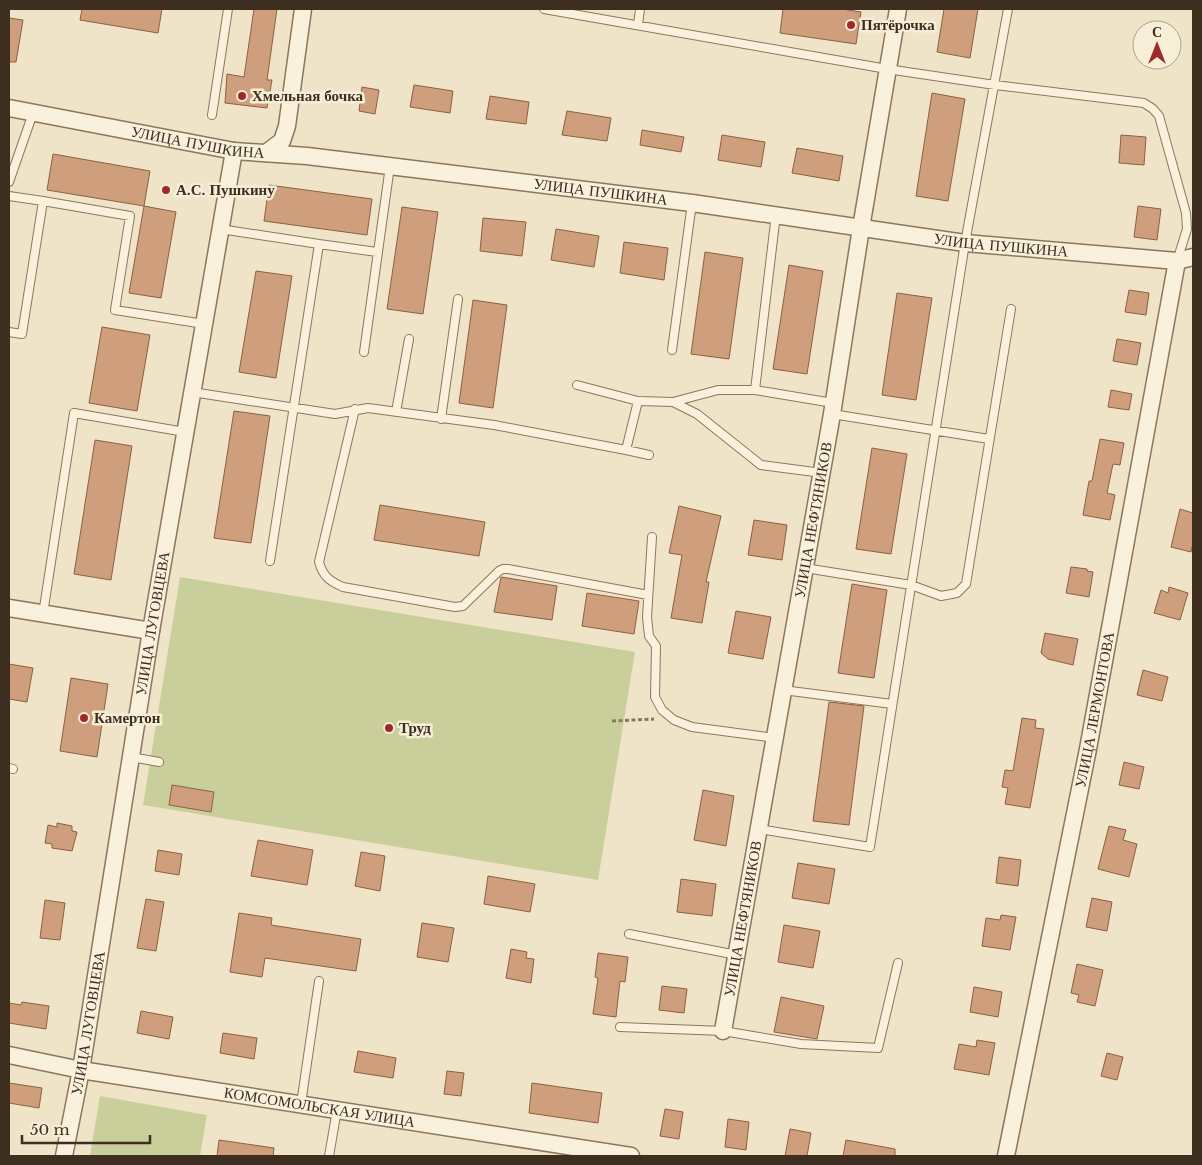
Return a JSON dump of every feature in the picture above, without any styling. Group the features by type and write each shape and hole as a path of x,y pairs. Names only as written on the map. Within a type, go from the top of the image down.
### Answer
{"street":[{"path":"266,153 282,141 287,126 303,9"},
{"name":"УЛИЦА НЕФТЯНИКОВ","path":"724,1031 833,409 898,9"},
{"name":"УЛИЦА ПУШКИНА","path":"9,108 234,151 308,156 692,203 965,242 1177,261 1193,257"},
{"name":"УЛИЦА ЛУГОВЦЕВА","path":"64,1156 81,1070 151,630 234,151"},
{"name":"УЛИЦА ЛЕРМОНТОВА","path":"1006,1156 1090,740 1177,261"},
{"path":"9,608 151,630"},
{"name":"КОМСОМОЛЬСКАЯ УЛИЦА","path":"9,1055 81,1070 631,1156"}],"lane":[{"path":"212,115 228,9"},
{"path":"544,9 887,69 1144,104 1153,109 1159,116 1186,213 1186,229 1177,261"},
{"path":"638,25 640,9"},
{"path":"759,829 870,847 965,242 1008,9"},
{"path":"9,182 33,112"},
{"path":"364,352 390,166"},
{"path":"9,196 130,216 115,310 204,324"},
{"path":"9,332 22,334 43,201"},
{"path":"672,350 692,203"},
{"path":"755,390 776,214"},
{"path":"220,229 377,252"},
{"path":"270,561 319,244"},
{"path":"441,419 458,300"},
{"path":"805,568 911,585 941,596 957,594 966,584 1011,309"},
{"path":"396,412 409,339"},
{"path":"577,385 638,401 673,402 718,390 755,390 936,431 990,439"},
{"path":"192,392 335,414 368,408 494,425 649,455"},
{"path":"626,450 638,401"},
{"path":"673,402 697,414 762,465 822,472"},
{"path":"355,409 319,562 322,571 332,583 343,587 455,607 463,606 499,571 503,568 508,568 648,595"},
{"path":"43,614 74,413 185,432"},
{"path":"652,537 647,617 649,636 656,646 655,697 662,710 674,720 692,727 775,738"},
{"path":"784,690 892,704"},
{"path":"131,757 159,762"},
{"path":"630,934 737,955"},
{"path":"620,1027 724,1031 801,1044 878,1048 898,963"},
{"path":"302,1104 319,982"},
{"path":"329,1156 337,1110"}],"path":[{"path":"612,722 636,719 674,720"}],"green space":[{"name":"Труд","path":"180,577 635,652 598,880 143,805"},
{"path":"100,1096 207,1115 200,1156 90,1156"}],"building":[{"path":"82,9 162,9 158,33 80,20"},
{"path":"254,9 277,9 267,80 272,80 267,108 225,103 227,74 244,77"},
{"path":"783,9 842,9 861,12 856,44 780,33"},
{"path":"944,9 978,9 970,58 937,52"},
{"path":"9,18 23,20 16,62 9,62"},
{"path":"414,85 453,91 450,113 410,107"},
{"path":"362,87 379,90 375,114 359,111"},
{"path":"932,93 965,99 948,201 916,196"},
{"path":"490,96 529,102 526,124 486,119"},
{"path":"567,111 611,118 607,141 562,135"},
{"path":"642,130 684,137 681,152 640,145"},
{"path":"722,135 765,142 761,167 718,160"},
{"path":"1121,135 1146,137 1144,165 1119,163"},
{"path":"797,148 843,156 839,181 792,173"},
{"path":"53,154 150,171 144,206 47,190"},
{"path":"269,185 372,199 367,235 264,221"},
{"path":"144,206 176,212 161,298 129,293"},
{"path":"1138,206 1161,209 1157,240 1134,237"},
{"path":"402,207 438,212 423,314 387,309"},
{"path":"483,218 526,222 522,256 480,251"},
{"path":"556,229 599,236 594,267 551,260"},
{"path":"624,242 668,248 664,280 620,273"},
{"path":"705,252 743,258 729,359 691,354"},
{"path":"789,265 823,271 807,374 773,369"},
{"path":"256,271 292,276 276,378 239,372"},
{"path":"1129,290 1149,293 1146,315 1125,312"},
{"path":"897,293 932,298 916,400 882,395"},
{"path":"473,300 507,305 493,408 459,403"},
{"path":"102,327 150,335 137,411 89,403"},
{"path":"1117,339 1141,343 1137,365 1113,361"},
{"path":"1111,390 1132,394 1129,410 1108,407"},
{"path":"234,411 270,416 251,543 214,538"},
{"path":"1100,439 1124,443 1120,465 1113,464 1107,493 1115,495 1110,520 1083,515 1089,481 1092,481"},
{"path":"95,440 132,446 111,580 74,574"},
{"path":"872,448 907,454 891,554 856,549"},
{"path":"380,505 485,522 479,556 374,540"},
{"path":"679,506 721,516 706,582 709,582 702,623 671,618 682,555 669,553"},
{"path":"1180,509 1193,513 1193,543 1191,552 1171,547"},
{"path":"754,520 787,525 782,560 748,555"},
{"path":"1071,567 1087,569 1087,571 1093,572 1089,597 1066,593"},
{"path":"501,577 557,586 552,620 494,612"},
{"path":"852,584 887,590 874,678 838,673"},
{"path":"1169,587 1188,593 1180,620 1154,613 1161,590 1168,593"},
{"path":"587,593 639,601 634,634 582,626"},
{"path":"736,611 771,617 763,659 728,653"},
{"path":"1045,633 1078,639 1073,665 1048,659 1041,653"},
{"path":"9,664 33,668 27,702 9,699"},
{"path":"1143,670 1168,677 1162,701 1137,695"},
{"name":"Камертон","path":"71,678 108,684 97,757 60,751"},
{"path":"829,702 864,706 849,825 813,821"},
{"path":"1022,718 1036,720 1035,728 1044,729 1030,808 1005,804 1008,788 1002,787 1005,770 1013,771"},
{"path":"1124,762 1144,767 1139,789 1119,785"},
{"path":"172,785 214,792 211,812 169,805"},
{"path":"703,790 734,796 726,846 694,840"},
{"path":"57,823 72,826 72,831 77,832 72,851 52,848 52,844 45,843 48,825 57,827"},
{"path":"1109,826 1126,830 1123,840 1137,844 1129,877 1098,869"},
{"path":"258,840 313,850 307,885 251,876"},
{"path":"158,850 182,854 179,875 155,871"},
{"path":"361,852 385,856 380,891 355,886"},
{"path":"999,857 1021,860 1018,886 996,883"},
{"path":"798,863 835,869 829,904 792,898"},
{"path":"488,876 535,884 530,912 484,904"},
{"path":"681,879 716,884 712,916 677,912"},
{"path":"1092,898 1112,902 1107,931 1086,927"},
{"path":"146,899 164,902 156,951 137,948"},
{"path":"45,900 65,903 60,940 40,938"},
{"path":"239,913 272,918 271,925 361,939 356,971 265,958 262,977 230,972"},
{"path":"1001,915 1016,917 1010,950 982,946 986,918 1000,920"},
{"path":"422,923 454,928 448,962 417,957"},
{"path":"784,925 820,931 813,968 778,962"},
{"path":"511,949 527,952 526,958 534,959 531,983 506,978"},
{"path":"598,953 628,957 625,982 620,981 616,1017 593,1014 598,978 595,977"},
{"path":"1077,964 1103,970 1095,1006 1077,1002 1079,995 1071,993"},
{"path":"662,986 687,989 684,1013 659,1010"},
{"path":"974,987 1002,992 998,1017 970,1012"},
{"path":"781,997 824,1006 817,1039 774,1032"},
{"path":"22,1002 49,1006 46,1029 9,1023 9,1003 21,1005"},
{"path":"141,1011 173,1017 169,1039 137,1033"},
{"path":"223,1033 257,1038 254,1059 220,1053"},
{"path":"977,1040 995,1043 989,1075 954,1069 959,1044 976,1047"},
{"path":"358,1051 396,1058 393,1078 354,1072"},
{"path":"1107,1053 1123,1057 1117,1080 1101,1076"},
{"path":"447,1071 464,1073 461,1096 444,1094"},
{"path":"9,1083 42,1088 39,1108 9,1103"},
{"path":"532,1083 602,1093 598,1123 529,1113"},
{"path":"665,1109 683,1112 679,1139 660,1136"},
{"path":"728,1119 749,1122 746,1150 725,1147"},
{"path":"790,1129 811,1133 807,1156 785,1156"},
{"path":"219,1140 274,1148 273,1156 217,1156"},
{"path":"846,1140 895,1149 895,1156 843,1156"}],"place":[{"name":"Пятёрочка","path":"851,25"},
{"name":"Хмельная бочка","path":"242,96"},
{"name":"А.С. Пушкину","path":"166,190"},
{"name":"Камертон","path":"84,718"},
{"name":"Труд","path":"389,728"}]}
